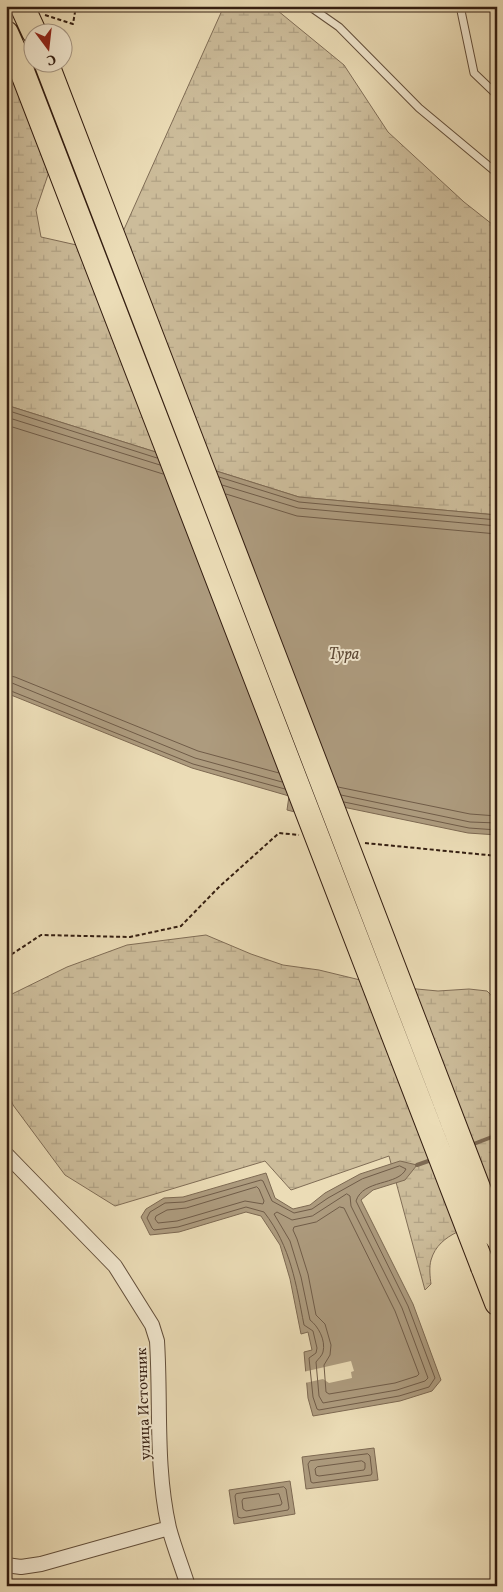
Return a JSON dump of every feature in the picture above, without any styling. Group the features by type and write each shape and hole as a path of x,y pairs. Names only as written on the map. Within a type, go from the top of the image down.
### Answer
{"highway":[{"path":"10,43 497,1303"},
{"path":"50,72 497,1237"}],"street":[{"name":"улица Источник","path":"6,1154 115,1266 152,1325 157,1341 159,1449 169,1528 188,1586"},
{"path":"6,1565 21,1567 41,1564 169,1528"}],"lane":[{"path":"309,6 338,28 419,108 497,173"},
{"path":"460,6 474,73 497,95"}],"path":[{"path":"33,18 74,24 76,6"},
{"path":"6,958 40,934 130,937 181,926 219,887 279,833 299,835"},
{"path":"358,842 497,856"}],"green space":[{"path":"224,6 272,6 344,65 388,132 464,202 497,228 497,515 299,497 6,405 6,80 14,79 51,166 36,210 41,237 81,246 121,236"},
{"path":"206,935 283,965 319,970 385,986 438,991 469,989 487,991 497,1001 497,1218 458,1232 441,1243 431,1260 431,1284 425,1290 389,1156 291,1190 265,1161 115,1206 65,1175 13,1105 6,1086 6,997 67,967 127,945"}],"water":[{"name":"Тура","path":"6,405 299,497 497,515 497,835 468,833 314,801 311,816 287,810 289,796 192,768 6,693"},
{"path":"400,1161 417,1165 405,1180 373,1190 361,1200 413,1304 441,1380 432,1391 400,1401 313,1416 308,1398 304,1352 312,1350 308,1332 301,1334 290,1279 280,1245 261,1216 246,1212 179,1232 150,1235 141,1217 146,1209 164,1198 183,1197 266,1173 275,1198 293,1209 310,1205 325,1193 360,1174"},
{"path":"374,1448 378,1480 306,1489 302,1457"},
{"path":"290,1481 295,1514 234,1524 229,1490"}],"pier":[{"path":"351,1361 354,1371 351,1372 352,1378 329,1383 323,1379 305,1383 303,1372"}],"waterway":[{"path":"471,1145 497,1135"},
{"path":"417,1165 434,1159"}]}
